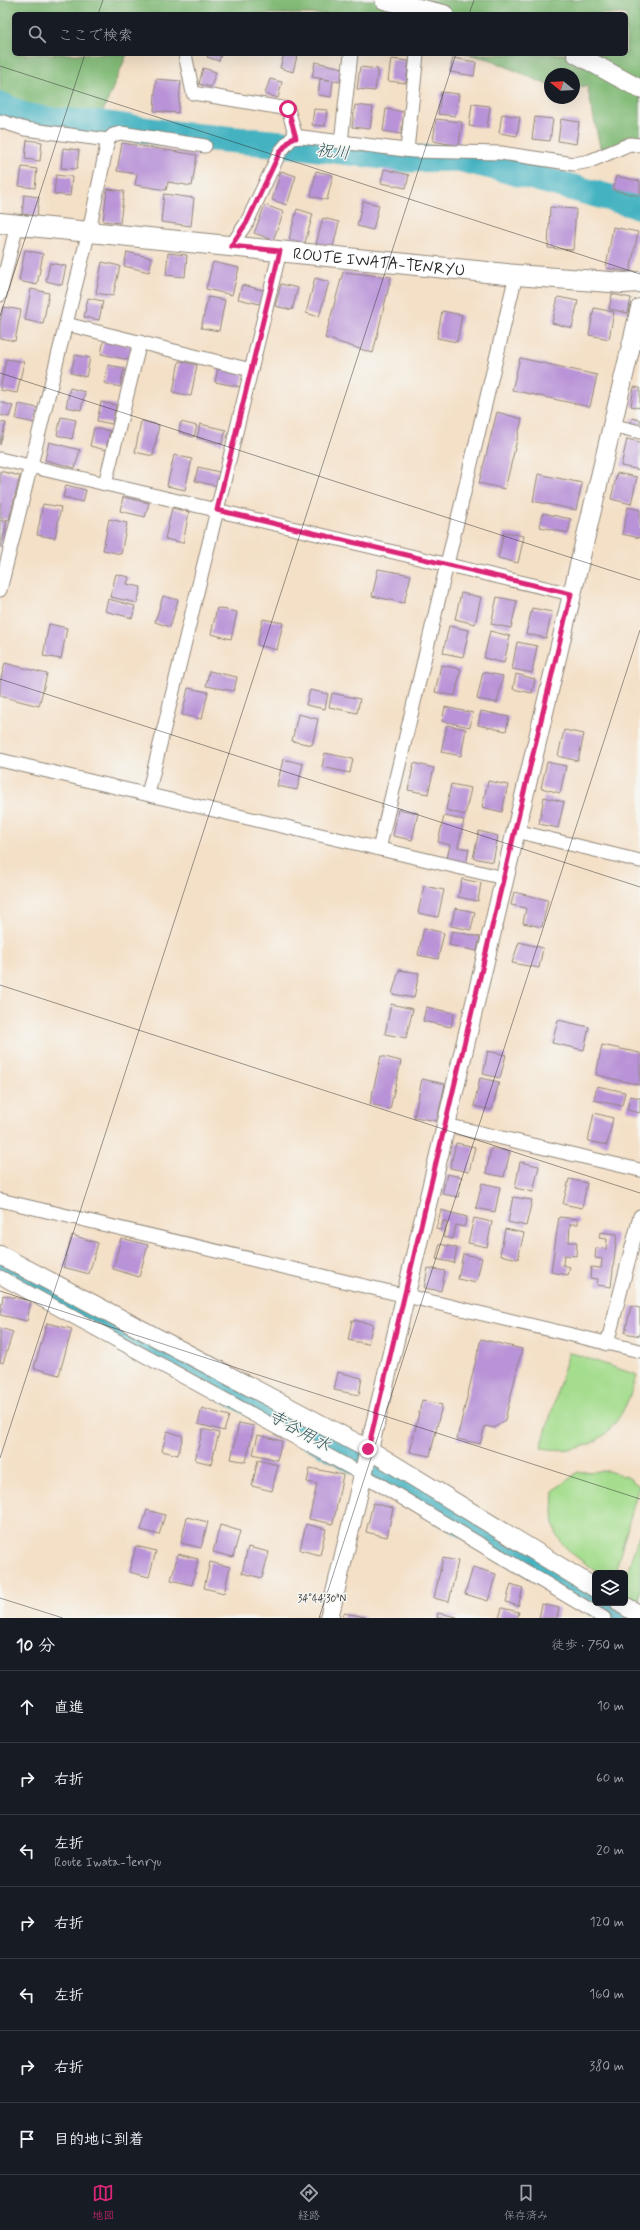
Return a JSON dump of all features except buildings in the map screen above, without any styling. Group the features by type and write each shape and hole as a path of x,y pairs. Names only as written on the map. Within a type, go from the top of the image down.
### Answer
{"main road":[{"name":"ROUTE IWATA-TENRYU","path":"9,224 516,276 623,283 640,282"}],"street":[{"path":"384,0 435,12"},
{"path":"185,56 193,94 288,109 296,138"},
{"path":"341,142 351,56"},
{"path":"407,150 417,56"},
{"path":"580,56 640,89"},
{"path":"0,121 26,129 108,140"},
{"path":"0,590 4,560 30,466 66,324 89,231 108,140 121,132 205,146"},
{"path":"231,246 247,222 280,152 292,138 407,150 501,153 574,164 590,161 630,144 640,145"},
{"path":"0,295 9,224"},
{"path":"148,794 280,251"},
{"path":"379,849 516,276"},
{"path":"329,1618 640,308"},
{"path":"66,324 251,370"},
{"path":"105,484 140,342"},
{"path":"611,425 640,432"},
{"path":"0,459 571,594"},
{"path":"0,760 504,878"},
{"path":"516,831 640,861"},
{"path":"446,1125 640,1170"},
{"path":"0,1200 640,1351"},
{"path":"608,1344 640,1216"},
{"path":"0,1255 365,1462 592,1586"},
{"path":"0,1277 365,1462 604,1618"},
{"path":"625,1606 640,1616"}],"green space":[{"path":"0,0 640,0 640,146 602,156 587,86 580,87 580,68 544,68 544,83 489,59 475,56 628,56 628,12 12,12 12,56 126,56 99,121 15,101 0,92"},
{"path":"0,1255 368,1449 592,1586 592,1606 624,1606 640,1618 610,1618 0,1277"},
{"path":"569,1352 637,1375 623,1410 615,1423 605,1434 593,1443 578,1448 561,1450 541,1448"},
{"path":"608,1471 629,1478 639,1486 616,1570 595,1570 590,1567 564,1546 556,1531 553,1513 554,1490 578,1472"},
{"path":"640,1532 640,1608 628,1601 628,1570"}],"waterway":[{"name":"祝川","path":"0,105 24,116 53,121 102,124 189,136 295,145 407,159 458,158 640,206"},
{"name":"寺谷用水","path":"0,1265 380,1474 592,1600"},
{"name":"寺谷用水","path":"602,1606 622,1618"}],"route":[{"path":"288,109 296,138 292,138 280,152 270,169 247,222 231,246 280,251 217,510 571,594 516,831 368,1449"}]}
